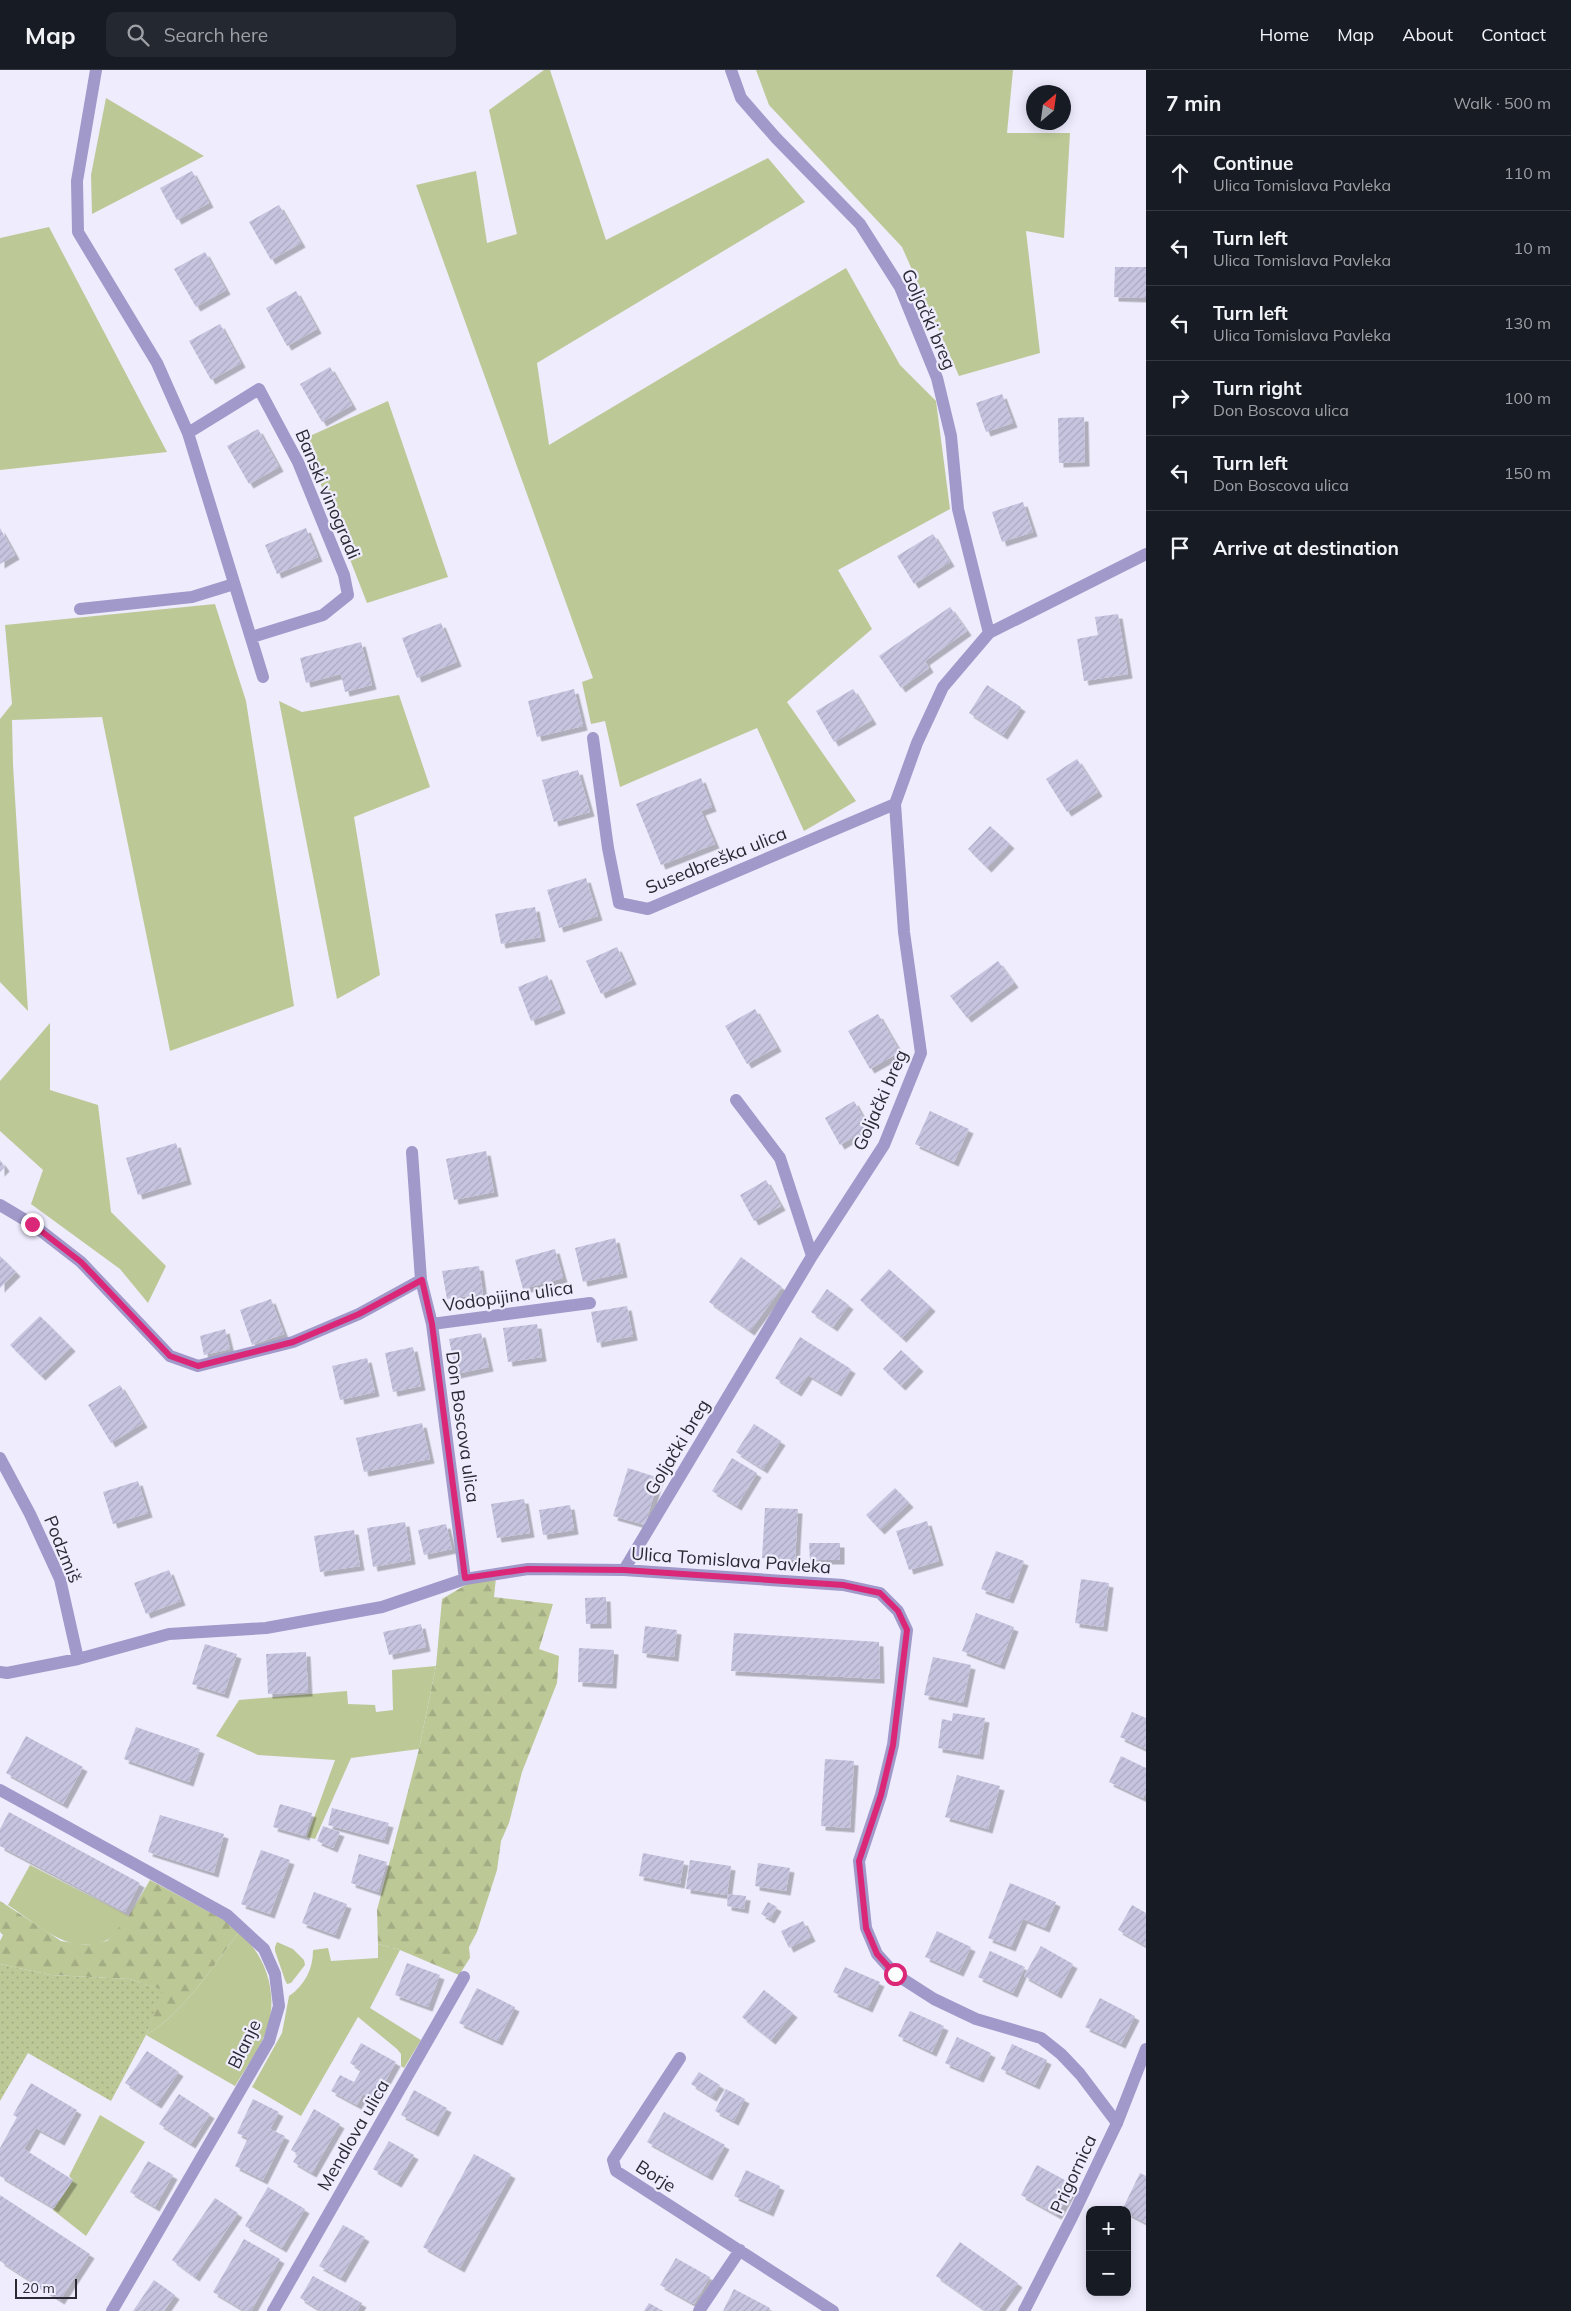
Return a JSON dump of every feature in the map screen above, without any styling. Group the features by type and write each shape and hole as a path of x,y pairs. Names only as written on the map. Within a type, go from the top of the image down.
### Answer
{"street":[{"path":"96,70 77,181 78,232 157,363 188,434 263,677"},
{"name":"Goljački breg","path":"731,70 741,98 860,224 900,287 937,378 951,436 958,509 989,633"},
{"name":"Banski vinogradi","path":"188,434 260,389 298,462 344,575 348,595 323,615 252,637"},
{"name":"Goljački breg","path":"624,1570 812,1256 884,1144 922,1053 904,932 895,804 916,743 943,688 989,633 1146,554"},
{"path":"80,609 192,597 234,584"},
{"name":"Susedbreška ulica","path":"593,738 608,848 619,903 648,909 895,804"},
{"path":"736,1100 780,1158 812,1256"},
{"name":"Don Boscova ulica","path":"412,1152 422,1280 432,1324 465,1578"},
{"path":"0,1205 32,1224 81,1262 170,1356 198,1366 293,1342 359,1314 422,1280"},
{"name":"Vodopijina ulica","path":"432,1324 590,1303"},
{"name":"Podzmiš","path":"0,1458 30,1514 60,1579 78,1659"},
{"name":"Ulica Tomislava Pavleka","path":"0,1672 7,1673 78,1659 169,1634 266,1628 382,1606 465,1578 528,1569 624,1570 843,1585 880,1593 898,1611 907,1630 893,1745 881,1795 859,1861 866,1928 877,1954 895,1974 934,1999 976,2019 1040,2038 1062,2054 1074,2067 1117,2123"},
{"name":"Blanje","path":"0,1790 227,1915 264,1949 275,1974 279,2006 269,2041 112,2311"},
{"name":"Mendlova ulica","path":"273,2311 464,1977"},
{"name":"Prigornica","path":"1024,2311 1117,2123 1146,2049"},
{"name":"Borje","path":"680,2058 613,2160 616,2172 833,2311"},
{"path":"699,2311 740,2250"}],"green space":[{"path":"544,70 550,70 606,240 768,158 805,202 537,363 549,445 846,268 900,365 936,401 950,509 838,570 872,629 787,702 856,801 804,831 757,728 620,787 605,721 591,724 582,682 593,678 416,185 476,171 487,243 517,234 489,110"},
{"path":"756,70 1013,70 1007,133 1070,133 1064,238 1026,231 1040,353 959,376 902,247 769,105"},
{"path":"106,98 204,156 92,214 91,175"},
{"path":"49,227 167,452 0,470 0,238"},
{"path":"388,401 448,577 367,603 303,439"},
{"path":"215,604 246,701 294,1006 170,1051 102,717 12,720 28,1011 0,982 0,719 12,704 5,625"},
{"path":"399,695 430,787 354,817 380,975 337,999 279,701 302,712"},
{"path":"50,1023 50,1090 98,1105 111,1212 166,1266 148,1303 120,1269 31,1204 43,1170 0,1131 0,1081"},
{"path":"496,1577 494,1597 553,1604 539,1649 559,1656 557,1683 522,1772 509,1823 501,1841 497,1870 477,1932 469,1947 470,1958 459,1975 400,1950 378,1944 377,1910 419,1749 436,1666 442,1599 474,1580"},
{"path":"436,1666 419,1749 351,1758 315,1839 307,1837 335,1760 258,1755 216,1736 239,1700 347,1691 348,1704 375,1705 376,1712 393,1710 392,1670"},
{"path":"30,1865 129,1916 115,1934 105,1941 78,1944 65,1941 53,1935 8,1905"},
{"path":"150,1880 230,1923 239,1932 185,2002 160,2026 146,2035 162,1990 130,1979 51,1975 0,1964 0,1941 3,1935 0,1932 0,1901 61,1941 86,1945 107,1941 129,1916"},
{"path":"239,1932 248,1941 263,1964 271,1989 271,2003 267,2029 261,2044 235,2086 146,2035 160,2026 185,2002"},
{"path":"277,1942 293,1949 304,1960 305,1965 291,1983 287,1984 285,1980 275,1951"},
{"path":"378,1944 400,1950 370,2008 421,2040 404,2068 401,2066 401,2054 397,2049 358,2017 301,2116 252,2087 282,2033 289,1996 304,1982 312,1964 313,1950 328,1948 331,1961 378,1958"},
{"path":"0,1964 51,1975 130,1979 163,1990 146,2035 111,2101 28,2053 0,2101"},
{"path":"100,2115 145,2142 86,2236 53,2210 73,2180 69,2176"}],"building":[{"path":"192,171 209,203 177,220 160,188"},
{"path":"279,205 301,243 271,260 249,222"},
{"path":"205,252 226,290 196,307 174,269"},
{"path":"1115,267 1146,267 1146,298 1114,297"},
{"path":"296,291 317,329 287,346 266,308"},
{"path":"220,324 241,363 211,380 189,341"},
{"path":"330,367 352,405 322,422 300,384"},
{"path":"1002,394 1013,423 986,432 976,403"},
{"path":"1084,417 1085,462 1059,463 1058,418"},
{"path":"258,429 279,467 249,484 227,446"},
{"path":"1023,502 1033,532 1002,542 992,512"},
{"path":"0,528 15,555 0,564"},
{"path":"306,528 318,557 277,574 265,545"},
{"path":"933,534 950,562 914,584 897,556"},
{"path":"950,607 967,631 925,661 929,668 901,688 879,656"},
{"path":"1118,614 1128,674 1084,681 1077,639 1098,635 1095,617"},
{"path":"441,623 457,662 417,678 402,638"},
{"path":"361,642 372,685 345,692 341,674 306,683 300,658"},
{"path":"987,685 1021,707 1003,735 969,713"},
{"path":"574,689 583,726 537,737 528,701"},
{"path":"853,689 872,720 834,742 816,711"},
{"path":"1077,759 1098,792 1067,812 1046,779"},
{"path":"578,770 590,812 554,822 542,780"},
{"path":"701,778 712,807 701,811 715,844 661,865 636,804"},
{"path":"990,826 1010,844 987,868 968,849"},
{"path":"586,878 598,916 559,928 547,890"},
{"path":"535,907 541,937 501,944 495,914"},
{"path":"617,947 632,980 601,994 586,961"},
{"path":"998,961 1014,983 967,1018 950,996"},
{"path":"547,975 561,1009 531,1021 518,987"},
{"path":"755,1009 777,1047 747,1064 725,1026"},
{"path":"878,1014 900,1052 870,1069 848,1031"},
{"path":"854,1101 869,1128 840,1145 825,1118"},
{"path":"930,1111 969,1129 954,1162 915,1144"},
{"path":"176,1143 187,1180 138,1195 126,1158"},
{"path":"486,1151 494,1192 454,1200 446,1159"},
{"path":"0,1160 5,1167 0,1172"},
{"path":"766,1180 781,1206 754,1221 740,1195"},
{"path":"615,1238 623,1273 583,1282 575,1248"},
{"path":"555,1249 563,1278 523,1289 515,1260"},
{"path":"0,1256 16,1272 0,1288"},
{"path":"741,1257 782,1287 750,1331 709,1302"},
{"path":"479,1266 483,1294 447,1299 442,1271"},
{"path":"889,1269 931,1307 902,1338 860,1300"},
{"path":"827,1289 849,1305 833,1327 811,1312"},
{"path":"271,1299 284,1334 252,1345 240,1310"},
{"path":"627,1306 633,1336 597,1343 591,1312"},
{"path":"40,1316 71,1347 41,1376 10,1345"},
{"path":"537,1324 542,1357 508,1362 503,1328"},
{"path":"225,1329 230,1349 204,1355 200,1336"},
{"path":"481,1333 489,1367 456,1374 449,1339"},
{"path":"800,1337 851,1369 837,1392 808,1375 797,1392 775,1378"},
{"path":"413,1347 421,1386 393,1392 385,1353"},
{"path":"901,1350 919,1367 901,1386 883,1369"},
{"path":"367,1358 375,1392 340,1400 332,1366"},
{"path":"120,1385 143,1423 111,1443 88,1405"},
{"path":"422,1423 430,1459 364,1472 356,1438"},
{"path":"754,1424 781,1441 763,1469 736,1452"},
{"path":"732,1458 757,1473 737,1506 712,1491"},
{"path":"628,1468 659,1478 645,1525 613,1516"},
{"path":"138,1481 148,1513 113,1524 103,1492"},
{"path":"895,1488 909,1503 880,1530 866,1515"},
{"path":"524,1499 530,1533 497,1538 491,1504"},
{"path":"570,1505 574,1530 543,1535 539,1510"},
{"path":"765,1508 798,1509 795,1560 762,1558"},
{"path":"927,1521 939,1561 909,1570 896,1531"},
{"path":"405,1522 411,1560 373,1567 367,1528"},
{"path":"446,1524 452,1549 424,1555 418,1530"},
{"path":"354,1530 360,1566 320,1572 314,1536"},
{"path":"809,1543 840,1543 840,1560 810,1560"},
{"path":"996,1551 1024,1561 1009,1599 981,1589"},
{"path":"169,1570 181,1601 146,1614 134,1583"},
{"path":"1081,1579 1109,1583 1103,1627 1075,1623"},
{"path":"606,1597 607,1624 586,1624 585,1598"},
{"path":"976,1613 1014,1627 1000,1665 962,1651"},
{"path":"421,1624 426,1647 389,1655 383,1632"},
{"path":"645,1626 677,1630 674,1657 642,1653"},
{"path":"734,1633 879,1642 880,1679 731,1671"},
{"path":"205,1644 237,1654 224,1694 192,1684"},
{"path":"579,1648 614,1650 612,1684 578,1682"},
{"path":"306,1652 308,1692 268,1694 266,1654"},
{"path":"933,1657 971,1665 963,1703 924,1695"},
{"path":"1132,1712 1146,1718 1146,1749 1120,1737"},
{"path":"953,1713 985,1718 979,1755 938,1748 942,1719 952,1721"},
{"path":"136,1727 200,1749 189,1782 124,1759"},
{"path":"26,1736 83,1767 63,1804 6,1773"},
{"path":"1121,1756 1146,1768 1146,1792 1143,1798 1109,1782"},
{"path":"825,1759 854,1761 850,1828 821,1826"},
{"path":"957,1775 1000,1786 988,1829 945,1817"},
{"path":"280,1804 312,1813 305,1836 273,1827"},
{"path":"332,1808 389,1823 384,1840 328,1825"},
{"path":"9,1812 140,1883 125,1912 0,1846 0,1829"},
{"path":"160,1815 224,1834 214,1873 148,1852"},
{"path":"323,1826 340,1832 333,1848 317,1841"},
{"path":"261,1850 290,1860 270,1914 241,1904"},
{"path":"643,1853 684,1861 680,1884 639,1876"},
{"path":"359,1854 387,1862 378,1892 351,1883"},
{"path":"690,1860 731,1866 727,1895 686,1889"},
{"path":"758,1863 790,1868 786,1891 755,1886"},
{"path":"1010,1883 1056,1902 1045,1928 1023,1919 1011,1947 988,1938"},
{"path":"314,1892 347,1904 335,1935 302,1923"},
{"path":"728,1894 746,1896 744,1909 727,1906"},
{"path":"768,1902 777,1907 770,1919 761,1914"},
{"path":"1132,1905 1146,1913 1146,1946 1118,1930"},
{"path":"803,1921 811,1937 789,1948 781,1931"},
{"path":"937,1931 971,1947 959,1972 925,1957"},
{"path":"1041,1946 1073,1964 1057,1994 1024,1976"},
{"path":"990,1951 1025,1967 1013,1993 978,1977"},
{"path":"407,1963 440,1975 428,2007 395,1995"},
{"path":"845,1967 880,1982 868,2008 833,1992"},
{"path":"477,1988 515,2007 498,2041 459,2023"},
{"path":"764,1990 793,2013 771,2040 742,2017"},
{"path":"1100,1998 1135,2016 1121,2044 1085,2027"},
{"path":"910,2011 944,2026 932,2052 898,2036"},
{"path":"957,2037 991,2053 979,2078 945,2063"},
{"path":"361,2043 396,2062 375,2100 363,2094 357,2105 331,2091 340,2075 354,2082 361,2070 350,2063"},
{"path":"1012,2044 1047,2060 1035,2085 1001,2069"},
{"path":"147,2051 179,2072 157,2104 125,2083"},
{"path":"699,2072 720,2085 712,2097 691,2084"},
{"path":"31,2083 77,2110 60,2141 36,2128 24,2149 73,2180 54,2208 0,2176 0,2148 17,2117 13,2115"},
{"path":"726,2089 745,2099 734,2121 715,2111"},
{"path":"414,2090 447,2108 434,2132 401,2115"},
{"path":"179,2094 210,2114 191,2144 159,2124"},
{"path":"253,2099 279,2112 270,2129 285,2136 263,2180 235,2166 248,2138 237,2133"},
{"path":"314,2109 340,2124 312,2173 293,2162 298,2154 291,2150"},
{"path":"664,2112 725,2145 708,2176 647,2142"},
{"path":"389,2141 414,2155 397,2183 373,2169"},
{"path":"474,2154 511,2174 460,2268 423,2247"},
{"path":"148,2161 173,2175 155,2207 130,2192"},
{"path":"1037,2165 1074,2185 1057,2215 1021,2195"},
{"path":"746,2170 780,2186 769,2212 734,2196"},
{"path":"1140,2173 1146,2176 1146,2223 1131,2215 1131,2206 1124,2206"},
{"path":"268,2187 305,2209 282,2248 245,2226"},
{"path":"0,2195 90,2254 60,2300 0,2261"},
{"path":"215,2198 238,2213 195,2277 172,2260"},
{"path":"343,2225 365,2237 341,2278 319,2266"},
{"path":"244,2239 280,2259 251,2311 245,2311 213,2292"},
{"path":"960,2242 1018,2283 998,2311 986,2311 936,2276"},
{"path":"676,2258 710,2277 694,2304 660,2285"},
{"path":"313,2276 362,2303 357,2311 321,2311 300,2298"},
{"path":"154,2280 175,2295 164,2311 133,2311"},
{"path":"734,2289 770,2308 768,2311 723,2311"},
{"path":"649,2303 663,2311 644,2311"}],"route":[{"path":"32,1224 81,1262 138,1320 170,1356 198,1366 293,1342 359,1314 422,1280 432,1324 465,1578 528,1569 624,1570 843,1585 880,1593 898,1611 907,1630 893,1745 881,1795 859,1861 866,1928 877,1954 895,1974"}]}
